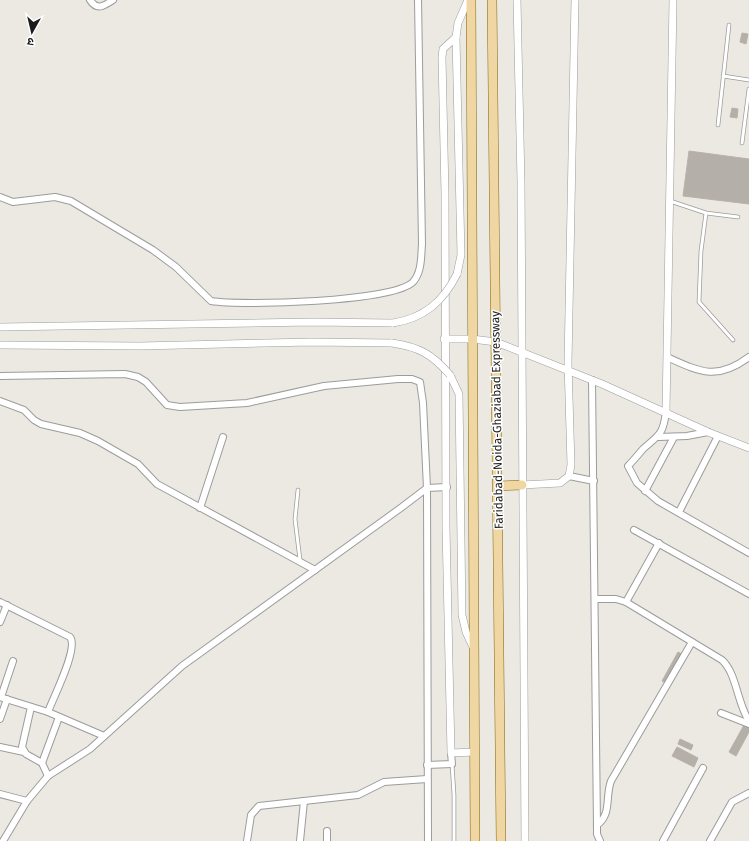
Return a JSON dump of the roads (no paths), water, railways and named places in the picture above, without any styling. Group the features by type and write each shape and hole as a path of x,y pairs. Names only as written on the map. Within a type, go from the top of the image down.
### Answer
{"main road":[{"name":"Faridabad-Noida-Ghaziabad Expressway","path":"471,0 475,841"},
{"name":"Faridabad-Noida-Ghaziabad Expressway","path":"492,0 501,841"},
{"path":"498,486 522,486"}],"street":[{"path":"90,0 94,6 102,7 113,0"},
{"path":"0,197 13,202 54,197 71,201 153,250 176,267 211,301 348,299 384,293 406,286 417,276 422,244 418,0"},
{"path":"0,327 312,322 393,323 407,321 435,305 449,290 457,274 461,255 456,37 458,22 468,0"},
{"path":"517,0 521,182 525,841"},
{"path":"522,486 560,483 569,476 571,465 569,371 575,0"},
{"path":"674,0 666,412 664,424 659,437 643,449 628,466 637,483 645,491 749,552"},
{"path":"427,765 452,764 448,646 444,339 445,194 442,56 443,49 456,37"},
{"path":"444,339 472,339 496,342 592,380 708,432 749,448"},
{"path":"0,345 140,346 312,342 392,343 411,346 426,352 445,368 460,394 462,615 466,632 474,649"},
{"path":"667,357 698,371 708,373 723,371 737,366 749,357"},
{"path":"0,376 125,374 138,377 146,382 167,405 180,407 247,403 324,386 412,379 420,382 423,403 427,488 428,841"},
{"path":"592,380 597,834 600,841"},
{"path":"0,401 24,410 34,420 41,424 80,433 98,441 138,464 157,484 315,570"},
{"path":"659,437 674,437 708,432"},
{"path":"679,512 718,436"},
{"path":"200,508 223,437"},
{"path":"645,491 674,437"},
{"path":"569,476 594,481"},
{"path":"6,840 26,801 48,776 90,749 182,666 427,488 447,486"},
{"path":"634,530 659,542 749,594"},
{"path":"626,602 659,542"},
{"path":"595,599 616,599 626,602 708,651 727,665 738,697 749,721"},
{"path":"0,602 70,637 73,640 70,656 48,712"},
{"path":"0,622 7,605"},
{"path":"597,825 603,821 607,813 609,787 611,781 692,642"},
{"path":"0,719 3,697 13,660"},
{"path":"3,697 48,712 104,736"},
{"path":"24,752 22,743 31,707"},
{"path":"721,713 735,720 749,724"},
{"path":"42,763 59,717"},
{"path":"0,747 24,752 42,763 48,776"},
{"path":"451,753 475,752"},
{"path":"663,841 703,768"},
{"path":"247,841 251,815 259,806 304,800 358,796 384,782 427,779"},
{"path":"710,841 732,802 749,793"},
{"path":"0,794 26,801"},
{"path":"300,841 304,800"},
{"path":"326,841 328,831"}],"lane":[{"path":"718,126 729,25"},
{"path":"723,76 749,80"},
{"path":"742,143 749,89"},
{"path":"670,201 706,213 738,217"},
{"path":"706,213 700,251 699,302 733,340"},
{"path":"298,490 295,529 300,562"},
{"path":"452,764 454,841"}]}
